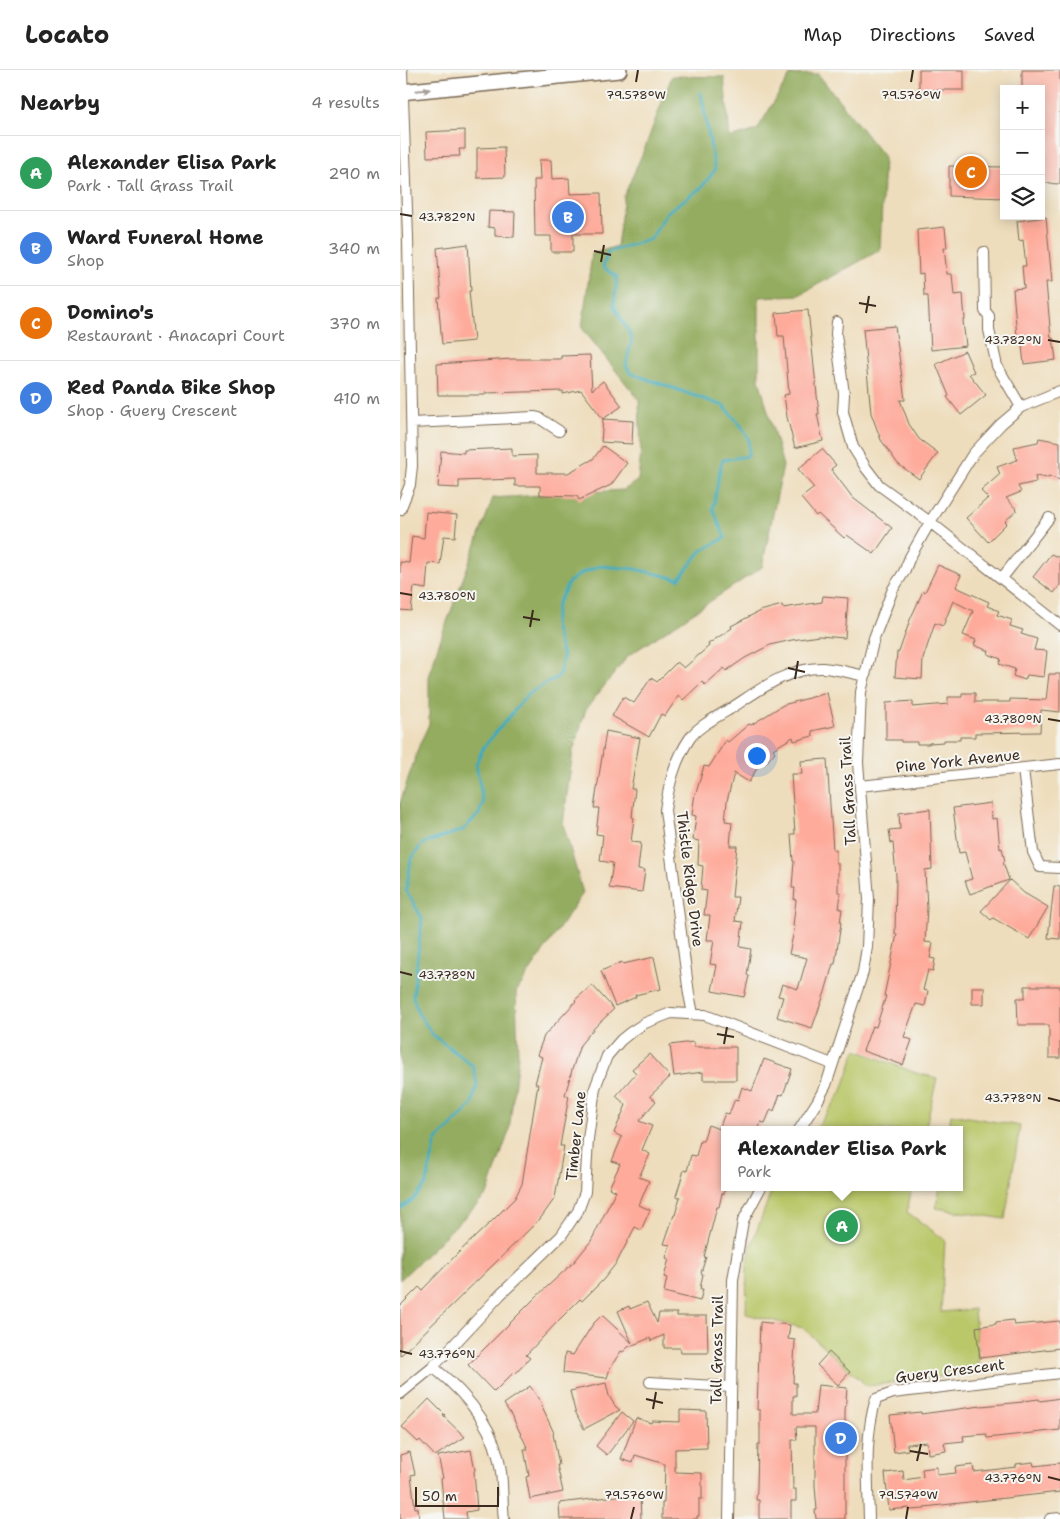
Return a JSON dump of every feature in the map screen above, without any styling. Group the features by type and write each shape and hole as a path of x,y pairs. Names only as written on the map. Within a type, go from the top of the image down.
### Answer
{"main road":[{"path":"401,92 619,70"}],"street":[{"path":"400,510 410,485 412,466 403,198 402,70"},
{"path":"984,252 985,310 989,316 989,330 997,366 1021,407"},
{"path":"837,322 836,334 844,394 843,412 853,447 866,468 879,485 1002,578 1060,626"},
{"name":"Tall Grass Trail","path":"802,1126 826,1085 862,978 867,947 868,899 858,763 860,705 874,638 893,589 930,522 973,454 1001,424 1021,407 1060,391"},
{"path":"412,423 534,417 539,418 558,431"},
{"path":"1002,578 1049,518"},
{"name":"Thistle Ridge Drive","path":"693,1014 665,810 669,783 680,756 691,736 711,720 770,683 788,675 822,668 865,676"},
{"name":"Pine York Avenue","path":"860,786 1060,764"},
{"path":"1023,769 1033,852 1040,867 1060,868"},
{"name":"Timber Lane","path":"400,1394 434,1367 500,1295 560,1236 578,1211 585,1192 588,1139 596,1088 607,1056 621,1040 645,1023 671,1013 705,1015 832,1064"},
{"name":"Tall Grass Trail","path":"730,1519 732,1299 735,1263 743,1221 759,1191"},
{"path":"434,1367 477,1410 486,1426 496,1450 502,1474 504,1519"},
{"name":"Guery Crescent","path":"869,1519 869,1432 870,1417 876,1399 893,1393 1060,1374"},
{"path":"650,1382 731,1387"},
{"path":"1050,1519 1060,1518"}],"green space":[{"path":"818,74 884,157 880,250 799,295 759,297 759,379 783,466 762,567 628,656 586,709 573,751 563,824 583,893 516,992 518,1056 509,1131 487,1195 400,1280 400,803 419,746 429,724 429,677 438,646 493,498 624,490 638,480 641,453 639,400 582,328 592,254 617,246 624,196 672,76 724,77 730,138 757,130 790,75"},
{"path":"856,1050 916,1073 937,1078 926,1126 818,1126 841,1093"},
{"path":"951,1114 1020,1126 1005,1219 936,1208 939,1191 963,1191 963,1126 950,1126"},
{"path":"911,1191 907,1212 945,1240 941,1312 974,1309 979,1372 867,1386 803,1328 746,1314 747,1267 751,1246 771,1192"}],"building":[{"path":"919,70 964,70 964,90 919,90"},
{"path":"1022,70 1060,70 1060,184 1045,183 1045,85 1022,85"},
{"path":"465,130 465,149 459,149 460,156 427,157 426,132"},
{"path":"504,147 505,177 477,178 477,148"},
{"path":"539,160 551,160 552,179 569,178 570,194 601,193 602,234 573,234 573,252 551,252 551,236 535,236 534,180 540,180"},
{"path":"949,166 1000,167 1000,198 949,196"},
{"path":"489,211 515,212 514,237 495,236 495,228 488,227"},
{"path":"1045,217 1052,282 1046,282 1051,338 1053,338 1056,360 1024,364 1021,337 1017,337 1013,289 1024,288 1022,266 1026,266 1023,240 1019,241 1017,221 1045,220"},
{"path":"945,227 947,248 944,248 947,274 952,274 954,295 963,294 965,320 963,321 966,346 931,350 928,296 924,296 923,273 919,274 917,230"},
{"path":"468,244 471,291 469,291 474,341 442,344 438,298 441,298 437,248"},
{"path":"808,310 819,414 817,414 823,441 795,448 787,417 784,395 789,394 784,336 778,336 776,313"},
{"path":"895,326 905,400 900,400 909,424 919,439 938,453 919,479 898,464 881,440 871,413 863,329"},
{"path":"965,351 974,372 969,374 986,395 961,415 947,397 949,396 936,364"},
{"path":"590,355 592,390 603,381 622,406 603,419 581,390 563,394 563,391 485,393 485,395 438,395 437,364 512,359 561,359 561,356"},
{"path":"603,419 633,421 632,444 601,442"},
{"path":"1039,438 1060,442 1060,480 1048,476 1048,478 1035,476 1036,482 1018,486 1021,492 1006,498 1017,510 1005,521 1007,523 988,542 966,518 988,498 981,491 1000,474 997,467 1017,460 1014,447 1038,442"},
{"path":"603,446 627,463 611,485 579,500 577,496 540,495 540,486 515,486 515,479 459,481 459,488 438,487 441,451 464,453 464,450 512,448 512,456 537,455 537,473 568,473 593,459"},
{"path":"822,449 836,465 831,469 853,498 892,528 874,554 847,535 844,538 818,514 816,516 801,498 814,488 798,469"},
{"path":"426,512 457,515 455,537 444,536 440,564 428,563 426,589 414,587 411,611 400,610 400,562 409,563 412,536 424,538"},
{"path":"1051,554 1060,558 1060,585 1054,593 1033,577"},
{"path":"938,565 961,575 956,587 989,602 987,606 999,611 997,615 1012,620 1010,626 1023,630 1021,634 1037,639 1034,650 1047,651 1044,677 1027,675 1025,680 1013,676 1015,669 999,664 1001,659 988,654 989,651 974,645 976,640 963,635 973,611 953,601 943,626 935,623 923,659 922,679 895,677 897,652 899,652 923,591 925,592"},
{"path":"823,596 848,598 845,638 819,636 770,645 745,658 726,671 724,668 705,685 702,682 683,700 679,695 665,716 661,714 649,737 612,716 623,697 634,703 651,678 657,682 677,662 684,668 709,646 708,644 732,628 731,626 760,611 782,605 783,608 822,602"},
{"path":"1049,674 1060,674 1060,712 1041,710 1040,732 975,733 975,737 960,737 960,740 944,740 944,742 929,744 886,740 886,703 913,701 913,707 948,704 948,697 962,697 962,693 975,693 975,702 1010,702 1010,699 1046,700"},
{"path":"827,693 835,726 812,731 813,736 794,741 793,737 773,749 775,752 765,764 761,761 749,782 734,773 727,801 725,821 732,822 730,846 737,846 732,897 738,897 735,921 743,922 740,947 751,949 747,975 749,976 744,997 712,991 717,965 710,964 714,940 707,940 710,915 704,915 707,891 701,890 703,866 698,865 699,841 693,840 696,816 692,815 695,793 704,766 709,767 726,740 728,742 749,724 751,725 783,705"},
{"path":"606,731 640,738 631,789 635,789 631,842 641,843 638,869 645,870 642,892 609,888 613,863 600,861 603,835 596,834 599,808 594,808"},
{"path":"827,759 833,850 836,850 836,863 838,863 838,892 841,893 839,909 842,909 835,964 833,964 812,1028 777,1017 783,997 778,996 782,984 798,989 807,958 789,954 795,926 793,926 796,900 794,900 795,888 792,888 794,861 791,834 795,834 791,774 802,774 801,761"},
{"path":"991,803 992,819 997,818 1000,849 1002,848 1005,861 1003,862 1009,880 970,894 965,881 972,879 965,852 959,853 953,808"},
{"path":"930,809 932,869 925,870 927,908 925,942 933,943 930,958 935,959 933,971 928,970 923,990 928,991 925,1006 916,1004 904,1037 912,1040 903,1065 863,1051 872,1026 876,1027 886,996 884,996 897,934 895,934 896,876 893,843 891,843 889,830 900,829 899,813"},
{"path":"1010,880 1024,893 1048,907 1029,939 993,918 991,920 981,911"},
{"path":"1054,886 1060,887 1060,939 1048,938"},
{"path":"654,957 661,989 635,995 636,997 615,1006 601,971 622,962 623,964"},
{"path":"592,985 614,1009 580,1045 572,1070 565,1095 569,1096 560,1146 564,1146 555,1198 540,1219 400,1356 400,1306 419,1287 422,1290 515,1198 522,1184 538,1084 535,1084 542,1057 537,1055 544,1036 575,1000"},
{"path":"1025,986 1060,986 1060,1058 1049,1058 1049,1025 1018,1025 1017,998 1025,998"},
{"path":"972,987 984,987 984,1004 972,1004"},
{"path":"693,1042 694,1047 736,1047 736,1080 703,1080 703,1072 674,1076 670,1045"},
{"path":"649,1054 670,1077 650,1096 656,1101 639,1121 652,1126 642,1150 650,1154 639,1177 649,1181 639,1205 650,1210 641,1230 635,1227 617,1262 603,1280 560,1319 526,1355 530,1358 494,1392 468,1365 574,1262 591,1241 616,1191 609,1188 620,1164 612,1161 622,1137 614,1133 626,1105 616,1096 636,1073 632,1069"},
{"path":"764,1059 792,1069 783,1095 780,1094 774,1111 771,1109 765,1123 761,1122 760,1126 721,1126 721,1191 724,1191 724,1194 722,1193 719,1207 717,1207 704,1257 706,1257 701,1273 703,1274 700,1289 703,1289 700,1301 664,1292 667,1278 664,1277 669,1259 666,1258 670,1245 664,1244 680,1197 676,1196 684,1170 687,1171 691,1155 696,1156 700,1141 703,1141 708,1125 719,1129 725,1113 729,1114 735,1099 738,1100 742,1087 752,1091"},
{"path":"647,1302 657,1323 659,1313 677,1313 677,1316 707,1316 708,1353 681,1353 680,1348 664,1348 664,1335 651,1341 650,1338 628,1347 623,1352 621,1351 610,1368 607,1378 563,1373 565,1353 573,1355 593,1324 602,1315 632,1343 618,1311 629,1306 630,1309"},
{"path":"1013,1320 1014,1325 1060,1321 1060,1348 980,1358 976,1327"},
{"path":"760,1322 790,1325 788,1339 795,1340 793,1383 796,1383 796,1396 793,1396 793,1414 815,1414 818,1385 847,1388 845,1411 845,1519 816,1519 815,1427 796,1427 797,1440 792,1440 793,1489 796,1489 796,1501 791,1501 791,1519 759,1519 759,1500 756,1500 758,1444 760,1444 760,1410 757,1410"},
{"path":"829,1352 850,1372 838,1385 817,1365"},
{"path":"606,1383 609,1396 620,1410 584,1429 575,1411 570,1391"},
{"path":"530,1386 542,1404 554,1433 559,1465 557,1465 563,1492 530,1499 526,1477 529,1476 524,1449 528,1449 504,1404"},
{"path":"1060,1398 1060,1430 987,1438 986,1434 963,1436 964,1441 944,1443 946,1451 928,1454 927,1442 907,1444 908,1450 894,1452 890,1415 921,1412 921,1414"},
{"path":"429,1399 445,1415 443,1416 465,1437 435,1456 420,1440 418,1442 402,1427"},
{"path":"680,1410 706,1411 707,1448 675,1449 675,1472 702,1473 702,1499 699,1499 699,1516 697,1516 697,1519 662,1519 665,1464 635,1455 633,1463 621,1459 636,1418 651,1423 652,1421 680,1422"},
{"path":"622,1412 633,1421 607,1455 596,1446"},
{"path":"471,1450 475,1470 477,1510 466,1512 467,1519 445,1519 441,1479 443,1478 438,1456"},
{"path":"410,1452 415,1474 411,1475 415,1508 418,1508 419,1519 400,1519 400,1455"},
{"path":"1033,1462 1034,1466 1060,1463 1060,1492 924,1507 924,1509 889,1510 885,1473 903,1471 904,1480 923,1477 922,1469 937,1467 937,1475 956,1473 955,1467 973,1465 974,1472 1016,1467 1016,1464"},
{"path":"617,1496 640,1496 641,1519 560,1519 559,1503"}],"waterway":[{"path":"400,1209 414,1199 426,1185 436,1141 472,1105 477,1084 473,1066 433,1035 418,1013 413,996 422,918 406,890 411,860 422,844 463,830 479,814 483,803 476,764 483,748 528,694 559,676 563,657 554,625 557,605 569,582 582,573 600,566 635,569 679,579 701,551 725,538 713,509 721,464 723,460 748,456 749,439 742,427 724,406 630,373 626,365 632,338 614,306 617,277 603,267 608,252 651,239 667,212 701,188 715,170 701,93"}],"place":[{"name":"Domino's","path":"971,172"},
{"name":"Ward Funeral Home","path":"568,217"},
{"name":"Alexander Elisa Park","path":"842,1226"},
{"name":"Red Panda Bike Shop","path":"841,1438"}]}
